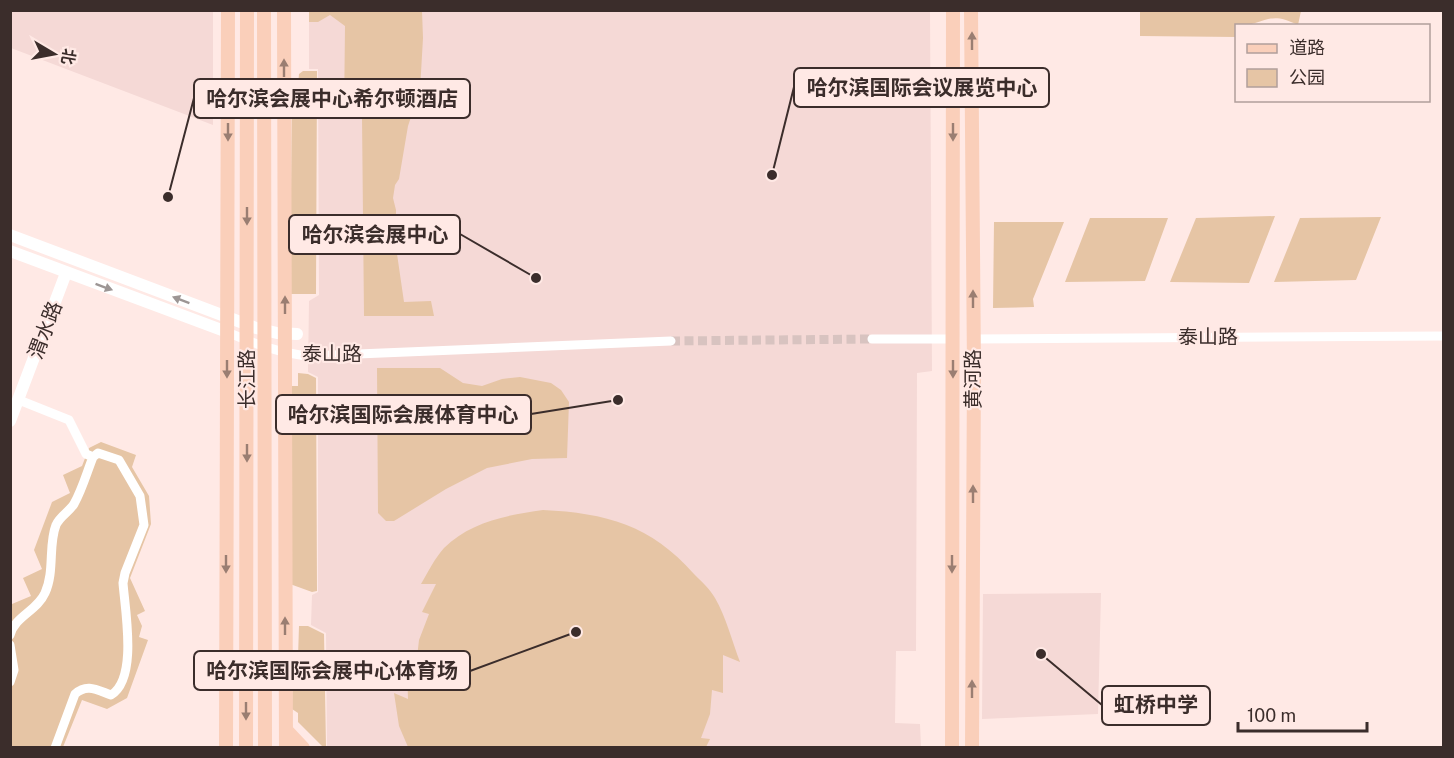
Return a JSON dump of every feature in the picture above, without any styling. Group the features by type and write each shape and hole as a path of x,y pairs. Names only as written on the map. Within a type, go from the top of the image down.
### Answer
{"main road":[{"path":"223,746 228,10"},
{"name":"长江路","path":"246,747 247,10"},
{"name":"长江路","path":"264,10 265,747"},
{"path":"284,10 291,334 286,354 286,747"},
{"name":"黄河路","path":"952,747 953,10"},
{"name":"黄河路","path":"971,10 972,747"},
{"name":"泰山路","path":"10,235 247,325 291,334"},
{"name":"泰山路","path":"10,251 227,332"},
{"name":"渭水路","path":"10,421 66,273"},
{"path":"286,730 303,747"}],"street":[{"name":"泰山路","path":"227,332 264,348 286,354 309,356 671,340"},
{"name":"泰山路","path":"973,339 1443,336"},
{"path":"872,339 954,339"},
{"path":"19,400 69,420 86,454 93,457"},
{"path":"10,635 21,618 40,603 47,590 51,570 53,534 57,523 73,505 93,457 98,453 119,460 140,496 144,525 123,583 129,652 127,666 117,692 111,695 87,687 75,694 55,747"},
{"path":"10,645 14,670 10,682"}],"shaded area":[{"path":"10,11 213,11 213,125 11,48"},
{"path":"309,11 930,11 932,371 917,373 916,651 896,651 895,723 920,724 921,747 327,747 326,633 311,625 312,595 318,592 318,377 308,372 309,301 319,295 318,69 309,69"},
{"path":"1101,593 1098,714 982,719 983,594"}],"green space":[{"path":"1140,10 1301,11 1298,24 1272,18 1250,24 1235,24 1235,37 1140,36"},
{"path":"309,11 422,11 420,90 408,126 399,179 395,185 393,198 396,210 396,247 404,302 431,301 434,316 364,316 362,117 344,116 345,26 330,15 318,22 309,22"},
{"path":"303,71 317,71 316,294 290,294 292,85 298,85 299,74"},
{"path":"1275,216 1249,283 1170,282 1196,218"},
{"path":"1381,217 1356,280 1274,282 1300,218"},
{"path":"1090,218 1168,218 1145,281 1065,282"},
{"path":"994,222 1064,222 1033,299 1034,307 993,308"},
{"path":"377,368 440,368 463,383 482,386 502,379 520,377 551,383 561,390 569,402 567,458 532,459 487,468 446,489 394,521 386,521 378,513"},
{"path":"298,373 316,378 317,591 312,592 290,584 291,386 298,386"},
{"path":"101,442 136,455 132,467 149,496 151,524 130,578 145,611 137,615 142,626 139,637 148,640 127,698 107,709 82,700 63,747 11,748 12,604 31,596 23,578 42,569 34,550 52,502 70,493 63,475 82,466 89,448"},
{"path":"543,510 587,514 626,525 644,533 678,557 713,595 740,662 723,655 723,693 712,690 710,714 701,738 710,739 706,747 408,747 399,726 394,693 408,699 407,668 416,666 419,640 429,614 422,612 436,584 421,584 444,548 465,532 503,517"},
{"path":"299,626 308,626 324,634 326,747 323,747 298,722 298,713 292,709 293,658 298,657"}],"tunnel":[{"path":"671,341 872,339"}],"place":[{"name":"哈尔滨国际会议展览中心","path":"772,175"},
{"name":"哈尔滨会展中心希尔顿酒店","path":"168,197"},
{"name":"哈尔滨会展中心","path":"536,278"},
{"name":"哈尔滨国际会展体育中心","path":"618,400"},
{"name":"哈尔滨国际会展中心体育场","path":"576,632"},
{"name":"虹桥中学","path":"1041,654"}]}
